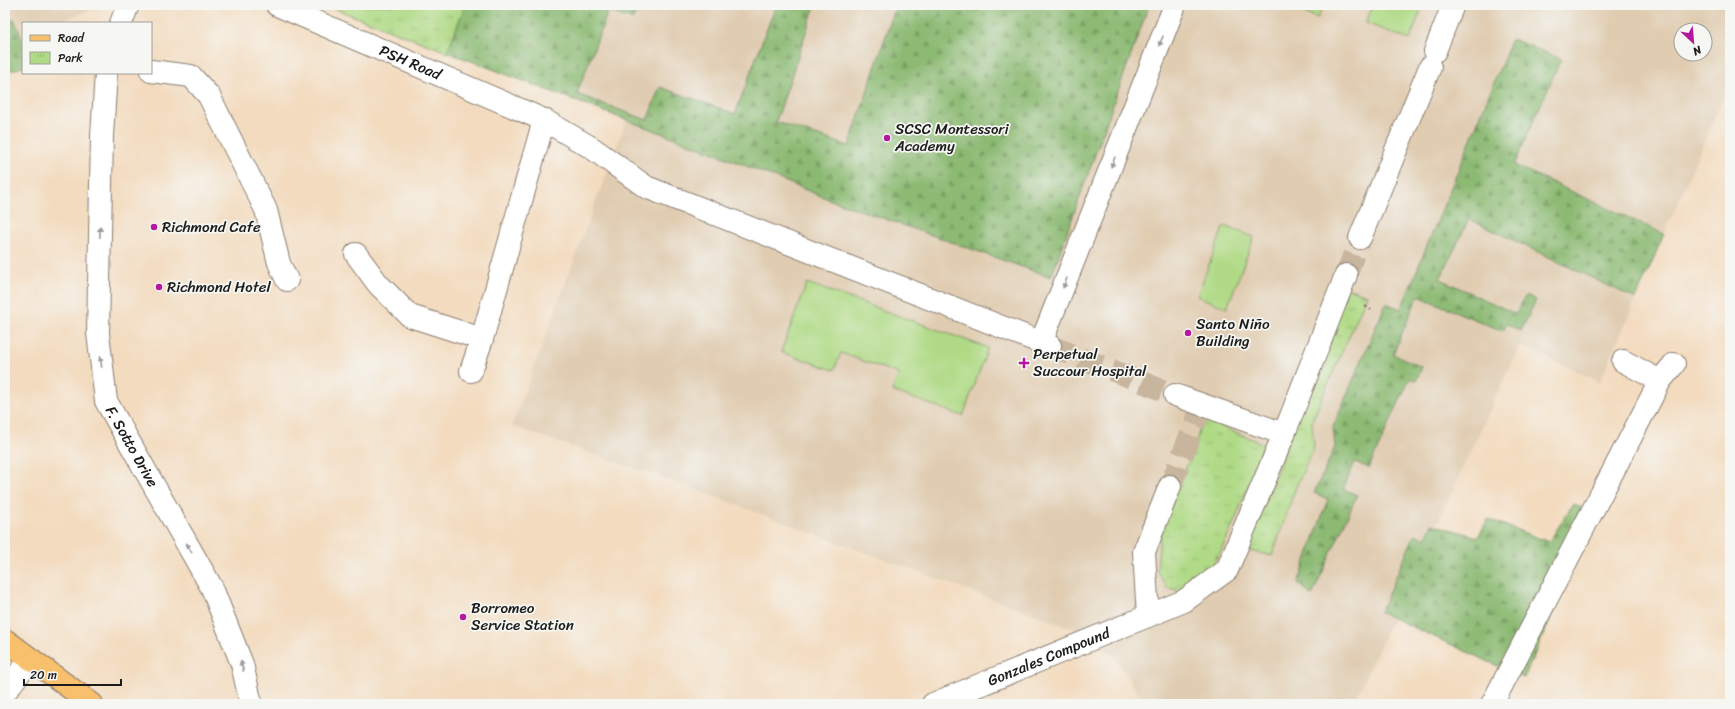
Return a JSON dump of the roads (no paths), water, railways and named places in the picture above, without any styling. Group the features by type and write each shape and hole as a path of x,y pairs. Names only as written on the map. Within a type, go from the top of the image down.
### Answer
{"main road":[{"path":"5,640 92,704"}],"street":[{"path":"121,22 128,5"},
{"name":"PSH Road","path":"277,5 544,120 592,148 646,187 1046,344 1175,5"},
{"path":"1360,238 1433,59 1453,5"},
{"path":"152,71 190,76 209,96 266,210 279,263 287,280"},
{"name":"F. Sotto Drive","path":"106,74 102,136 98,333 106,401 212,588 242,664 251,704"},
{"path":"472,371 544,120"},
{"path":"356,254 378,284 410,316 482,339"},
{"name":"Gonzales Compound","path":"933,704 1119,629 1184,601 1227,570 1284,434 1346,275"},
{"path":"1623,361 1660,381"},
{"path":"1492,704 1660,381 1674,364"},
{"path":"1175,395 1202,406 1284,434"},
{"path":"1148,616 1144,552 1170,486"},
{"path":"5,692 30,659"}],"tunnel":[{"path":"1346,275 1360,238"},
{"path":"1050,346 1175,395"},
{"path":"1170,486 1202,406"}],"place":[{"name":"SCSC Montessori Academy","path":"887,138"},
{"name":"Richmond Cafe","path":"154,227"},
{"name":"Richmond Hotel","path":"159,287"},
{"name":"Santo Niño Building","path":"1188,333"},
{"name":"Perpetual Succour Hospital","path":"1024,363"},
{"name":"Borromeo Service Station","path":"463,617"}]}
